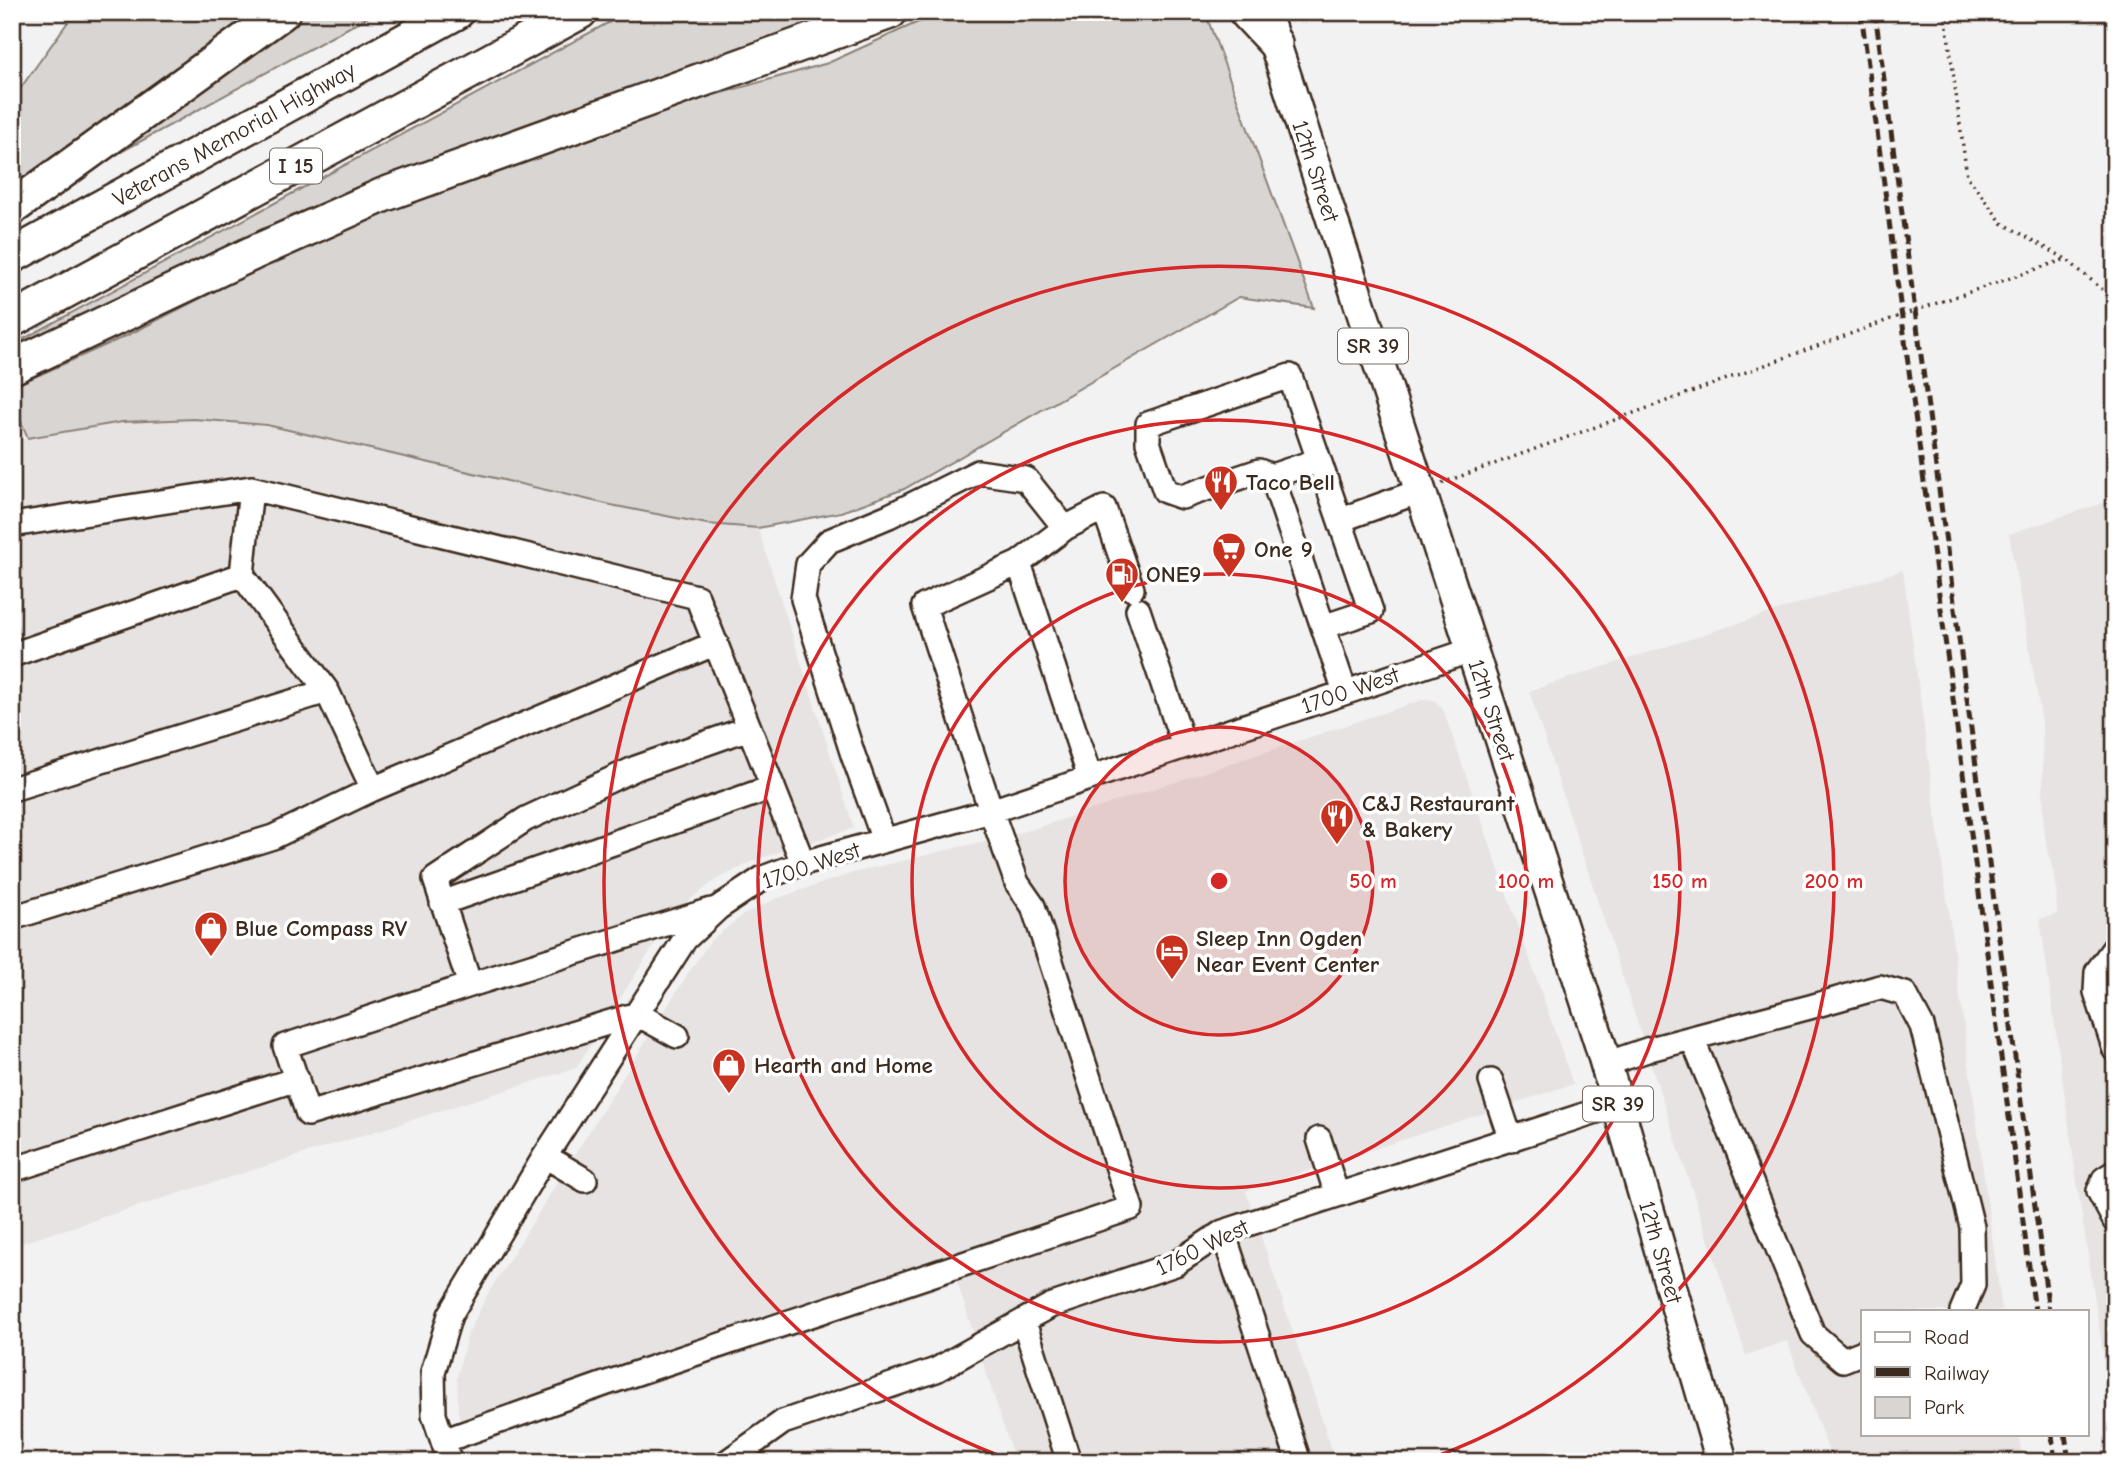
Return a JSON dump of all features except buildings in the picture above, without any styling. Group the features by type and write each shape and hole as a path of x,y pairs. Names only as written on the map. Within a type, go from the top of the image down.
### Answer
{"highway":[{"path":"12,208 284,12"},
{"name":"Veterans Memorial Highway","path":"12,256 457,12"},
{"name":"I 15","path":"12,320 580,12"},
{"path":"12,368 383,195 890,12"},
{"path":"1246,12 1270,28"}],"main road":[{"name":"12th Street","path":"1270,28 1606,1064 1722,1462"}],"street":[{"path":"1319,460 1272,476 1259,471 1182,497 1165,491 1148,442 1148,424 1290,376 1340,520 1371,611 1323,627"},
{"path":"884,840 853,755 803,599 808,564 829,541 889,516 978,472 1027,479 1065,528"},
{"path":"1272,476 1345,692"},
{"path":"251,488 242,575 327,691 373,789"},
{"path":"12,525 251,488 697,597 803,863"},
{"path":"1340,520 1420,491"},
{"path":"446,1452 607,1383 1131,1208 1033,906 1017,883 924,606 1019,563 1065,528 1104,508 1184,746"},
{"path":"1019,563 1090,778"},
{"path":"12,655 242,575"},
{"path":"12,918 273,837 373,789 716,643"},
{"name":"1700 West","path":"446,1452 434,1415 433,1372 450,1315 545,1156 685,939 718,908 763,878 803,863 991,811 1472,650"},
{"path":"12,789 327,691"},
{"path":"470,985 435,879 526,818 636,768 749,728"},
{"path":"442,903 773,787"},
{"path":"677,1036 637,1014 308,1114 285,1046 718,908"},
{"path":"2115,947 2097,972 2096,992 2115,1050"},
{"path":"1606,1064 1650,1049 1880,987 1905,994 1922,1026 1972,1227 1973,1284 1962,1310"},
{"path":"1692,1038 1813,1334 1843,1360 1861,1353"},
{"path":"12,1170 297,1079"},
{"path":"1491,1081 1511,1140"},
{"name":"1760 West","path":"727,1462 782,1422 936,1370 1050,1306 1175,1264 1223,1231 1618,1104"},
{"path":"1319,1139 1337,1195"},
{"path":"545,1156 585,1180"},
{"path":"2115,1172 2104,1180 2099,1191 2115,1221"},
{"path":"1223,1231 1299,1462"},
{"path":"1024,1322 1069,1462"}],"path":[{"path":"1945,12 1967,176 2002,223 2066,259 2115,300"},
{"path":"1420,491 2066,259"}],"shaded area":[{"name":"Blue Compass RV","path":"194,419 267,425 611,505 707,524 758,528 854,828 758,859 717,879 687,902 665,928 576,1068 12,1246 12,443 122,422"},
{"path":"2115,499 2115,1431 2040,919 2057,914 2056,883 2044,832 2042,722 2009,534"},
{"path":"1903,570 2002,1310 1861,1310 1861,1436 2019,1436 2022,1462 1833,1462 1787,1341 1746,1355 1529,691"},
{"path":"1422,700 1434,700 1443,709 1573,1084 1246,1191 1336,1462 1015,1462 957,1282 466,1446 458,1412 457,1376 468,1333 489,1292 687,975 711,940 743,915 775,899 856,872 1030,830"}],"green space":[{"path":"75,12 253,12 12,186 12,100"},
{"path":"303,12 377,12 99,164 191,93"},
{"path":"628,12 856,12 12,354 12,345"},
{"path":"949,12 1205,12 1314,308 1239,297 904,489 841,512 758,528 707,524 611,505 267,425 194,419 122,422 28,438 12,401 12,387 126,336 266,265 373,217 465,181 654,112 828,63 916,23"}],"railway":[{"path":"1861,12 2035,1310"},
{"path":"1875,12 2049,1310"},
{"path":"2052,1436 2055,1462"},
{"path":"2065,1436 2069,1462"}],"place":[{"name":"Taco Bell","path":"1221,512"},
{"name":"One 9","path":"1229,579"},
{"name":"ONE9","path":"1122,604"},
{"name":"C&J Restaurant & Bakery","path":"1337,846"},
{"name":"Blue Compass RV","path":"211,958"},
{"name":"Sleep Inn Ogden Near Event Center","path":"1172,981"},
{"name":"Hearth and Home","path":"729,1095"}]}
